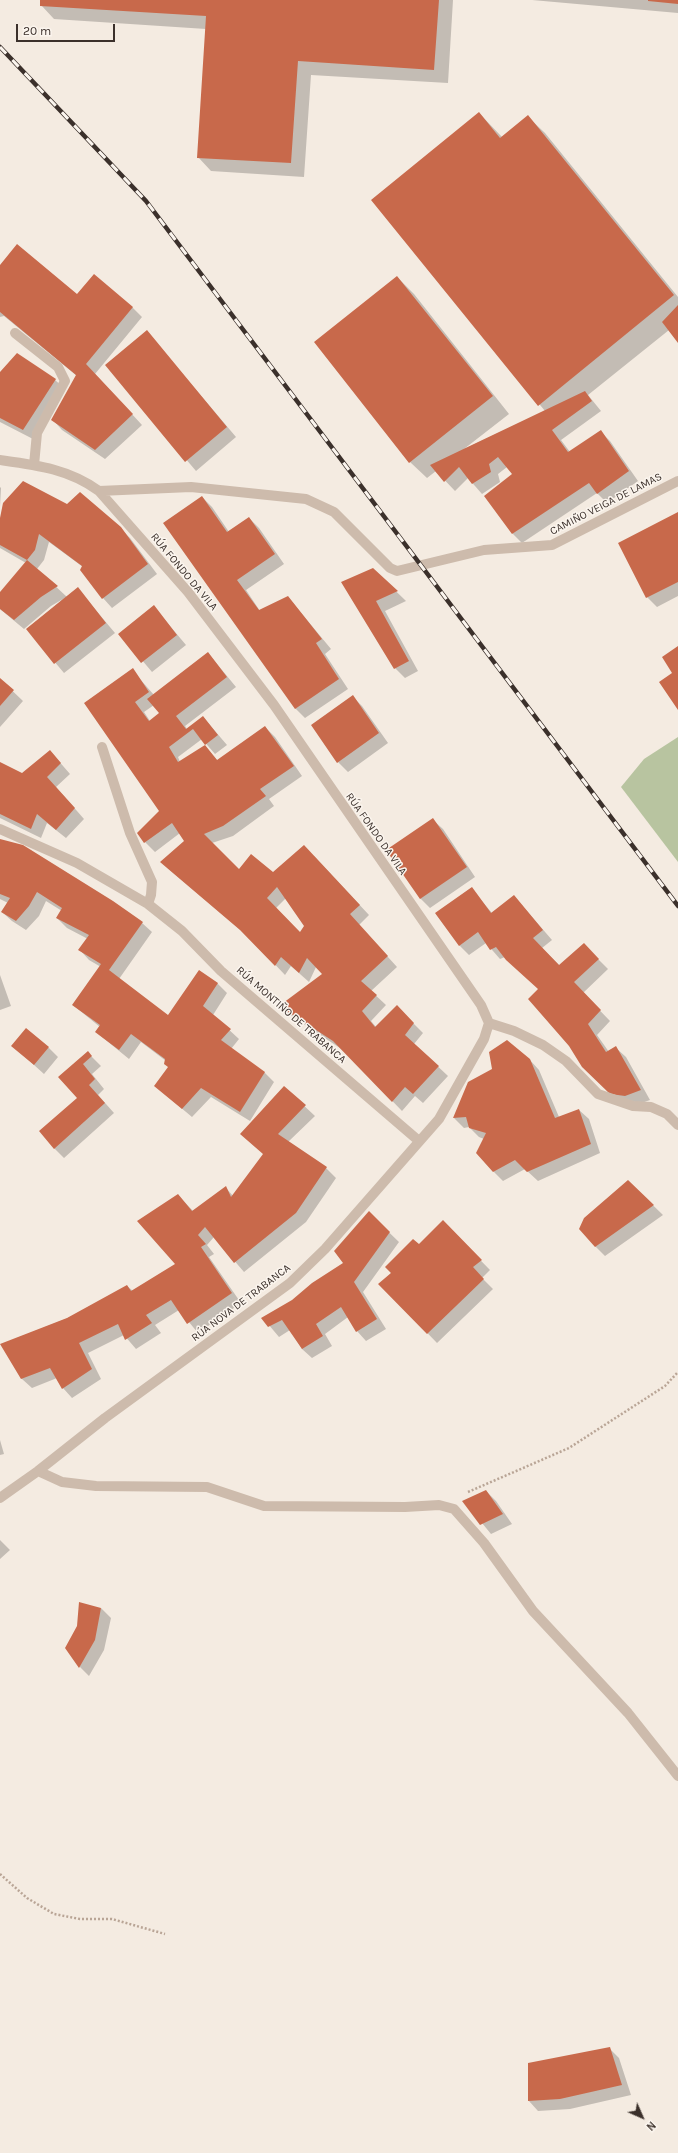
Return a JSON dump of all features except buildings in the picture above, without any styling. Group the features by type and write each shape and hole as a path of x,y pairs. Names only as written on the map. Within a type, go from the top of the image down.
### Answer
{"street":[{"path":"15,333 58,367 65,381 37,433 34,465"},
{"name":"RÚA FONDO DA VILA","path":"0,460 34,465 63,472 83,479 99,491 188,592 274,705 481,1005 489,1023"},
{"name":"CAMIÑO VEIGA DE LAMAS","path":"99,491 191,487 306,499 334,512 390,568 397,571 442,558 473,554 484,550 552,545 678,481"},
{"path":"102,747 130,833 152,882 152,895 148,904"},
{"name":"RÚA MONTIÑO DE TRABANCA","path":"0,829 77,863 148,904 182,931 221,971 419,1141"},
{"path":"489,1023 514,1030 543,1045 566,1061 598,1094 633,1106 651,1107 667,1114 678,1125"},
{"name":"RÚA NOVA DE TRABANCA","path":"0,1498 38,1471 105,1418 290,1283 325,1249 439,1119 484,1040 489,1023"},
{"path":"38,1471 62,1482 96,1486 207,1487 264,1506 405,1507 439,1505 454,1509 462,1516 484,1543 533,1611 628,1713 678,1776"}],"path":[{"path":"439,1505 568,1448 665,1386 678,1372"},
{"path":"0,1874 27,1898 54,1914 80,1919 112,1919 165,1934"}],"green space":[{"path":"678,737 678,862 621,787 644,759"}],"railway":[{"path":"0,47 146,201 678,906"}]}
